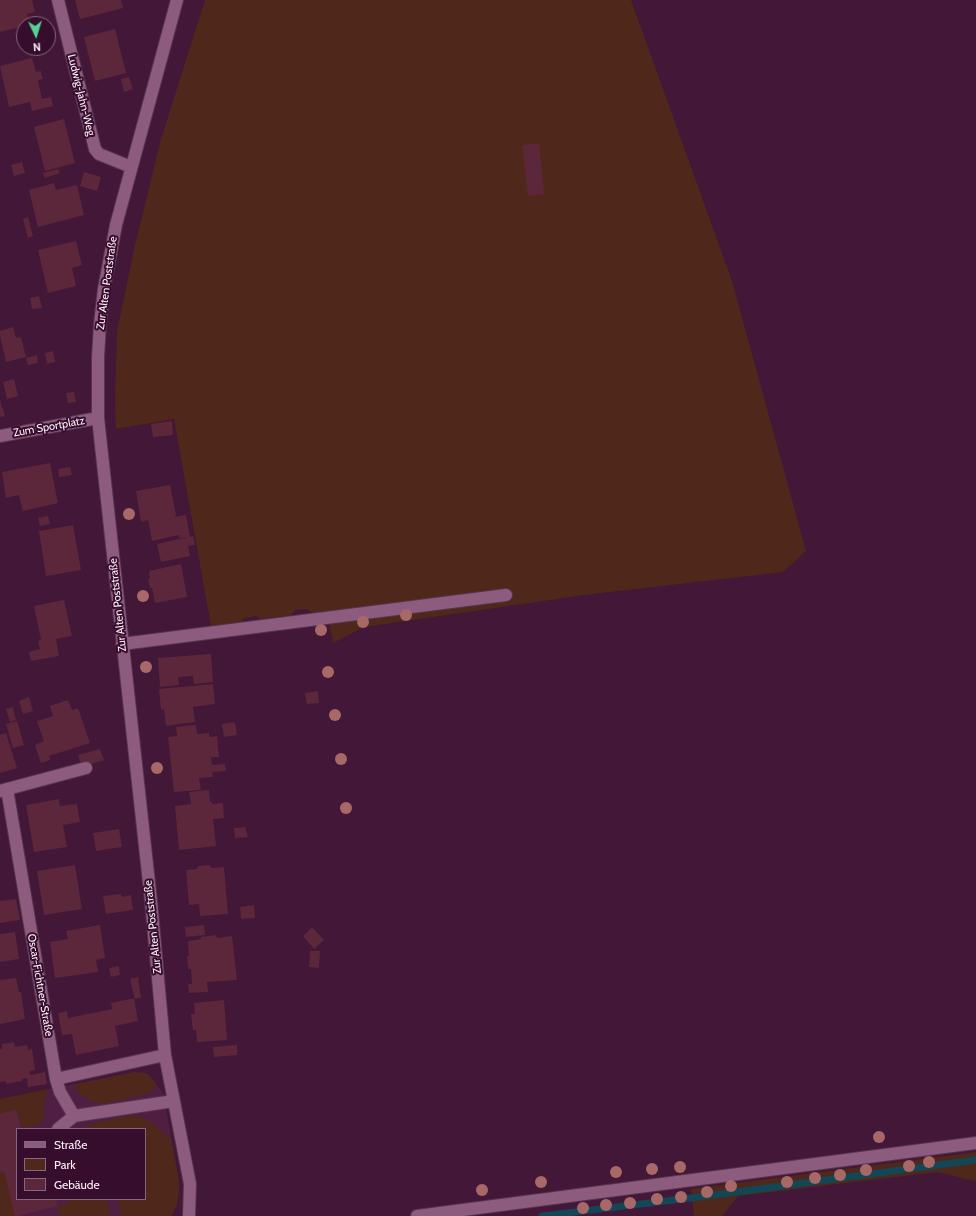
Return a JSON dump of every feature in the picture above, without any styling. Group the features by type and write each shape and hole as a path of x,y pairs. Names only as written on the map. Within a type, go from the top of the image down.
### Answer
{"street":[{"name":"Ludwig-Jahn-Weg","path":"58,0 95,149 99,154 132,167"},
{"name":"Zur Alten Poststraße","path":"177,0 116,225 104,289 100,324 98,357 98,418 148,878 165,1055 190,1184 189,1216"},
{"name":"Zum Sportplatz","path":"0,436 98,418"},
{"path":"122,644 506,595"},
{"path":"3,790 86,768"},
{"name":"Oscar-Fichtner-Straße","path":"3,790 56,1079 60,1092 74,1116"},
{"path":"56,1079 165,1055"},
{"path":"59,1128 74,1116 174,1101"},
{"path":"417,1216 976,1143"}],"shaded area":[{"path":"134,1072 146,1073 156,1083 163,1093 178,1175 179,1190 177,1204 171,1216 0,1216 0,1099"}],"green space":[{"path":"205,0 631,0 732,281 806,551 783,572 584,595 364,627 333,643 327,611 313,613 307,609 295,610 291,615 261,619 257,616 244,618 241,622 211,626 174,419 116,429 115,400 117,331 135,245 161,139"},
{"path":"134,1072 146,1073 156,1083 153,1090 146,1094 104,1104 94,1102 83,1097 73,1085"},
{"path":"48,1089 49,1094 45,1095 43,1123 26,1128 19,1123 16,1110 0,1114 0,1099"},
{"path":"130,1115 141,1117 151,1122 171,1139 178,1175 179,1190 177,1204 171,1216 120,1216 118,1200 146,1200 146,1128 83,1128 99,1122"},
{"path":"976,1152 976,1180 974,1181 938,1172 738,1196 722,1216 694,1216 691,1189"},
{"path":"4,1171 15,1216 0,1216 0,1172"},
{"path":"69,1200 107,1200 110,1216 60,1216 57,1206 69,1202"}],"building":[{"path":"0,0 32,0 35,12 27,14 28,16 16,16 16,28 0,32"},
{"path":"75,0 121,0 123,8 80,19"},
{"path":"115,29 126,73 95,81 84,37"},
{"path":"32,58 36,72 41,71 43,79 38,80 42,99 51,97 53,106 32,111 30,102 9,107 0,66"},
{"path":"129,77 133,89 124,92 121,79"},
{"path":"64,119 75,163 45,171 34,127"},
{"path":"539,143 544,194 528,196 522,145"},
{"path":"22,162 25,173 14,176 11,165"},
{"path":"58,169 60,173 45,178 43,173"},
{"path":"84,172 101,177 97,191 80,186"},
{"path":"54,183 56,190 77,185 84,215 38,227 29,190"},
{"path":"28,217 33,236 28,238 23,219"},
{"path":"76,241 82,265 72,268 76,286 48,293 38,250"},
{"path":"39,296 42,308 32,309 30,298"},
{"path":"13,327 16,338 21,337 26,357 6,362 0,331"},
{"path":"53,351 55,362 47,364 45,353"},
{"path":"37,355 38,363 28,365 26,358"},
{"path":"14,379 18,396 7,399 3,382"},
{"path":"74,392 76,402 68,403 66,393"},
{"path":"0,400 5,416 0,417"},
{"path":"172,421 173,435 153,437 151,424"},
{"path":"50,463 58,503 23,511 19,495 6,498 2,472"},
{"path":"70,467 72,475 59,477 58,469"},
{"path":"170,485 176,515 175,517 186,515 190,537 193,536 195,545 188,546 190,556 161,562 157,544 187,537 179,538 179,535 152,541 148,520 141,522 136,491"},
{"path":"48,516 50,524 40,526 38,518"},
{"path":"73,525 81,570 46,576 39,531"},
{"path":"181,564 187,597 155,603 152,588 150,588 148,579 150,579 149,571"},
{"path":"64,600 72,636 56,639 59,656 31,661 29,652 40,649 38,641 41,640 34,606"},
{"path":"211,654 213,682 194,684 193,676 178,677 179,685 160,687 158,658"},
{"path":"213,684 215,704 193,707 195,722 166,726 164,709 161,710 159,689"},
{"path":"318,691 319,703 307,704 305,693"},
{"path":"29,697 33,711 23,714 19,701"},
{"path":"68,700 72,710 78,708 90,743 49,756 50,760 41,763 35,745 44,741 37,721 53,716 50,706"},
{"path":"13,707 16,720 10,722 6,709"},
{"path":"17,721 24,745 13,748 6,724"},
{"path":"235,722 237,735 224,737 222,724"},
{"path":"196,725 197,734 209,733 209,737 217,736 219,757 211,757 212,765 225,764 226,771 212,772 213,777 199,778 201,790 174,792 168,737 177,736 176,727"},
{"path":"6,733 17,768 0,773 0,735"},
{"path":"100,749 104,760 82,767 78,755"},
{"path":"209,790 210,802 212,802 212,804 223,803 224,818 213,819 216,846 179,850 175,806 191,804 189,792"},
{"path":"59,799 60,806 77,804 80,822 63,825 67,847 34,852 26,805"},
{"path":"245,827 248,837 235,838 234,828"},
{"path":"119,829 122,847 96,851 93,833"},
{"path":"75,865 82,909 44,915 37,871"},
{"path":"209,865 212,868 224,867 228,914 200,916 199,904 189,905 186,870 197,869 198,866"},
{"path":"121,894 122,897 131,895 133,910 106,914 103,896"},
{"path":"16,899 20,920 0,923 0,901"},
{"path":"254,905 255,918 241,919 240,907"},
{"path":"100,925 105,958 96,960 98,972 55,978 50,942 68,939 66,931"},
{"path":"204,925 205,935 186,937 185,927"},
{"path":"312,927 324,940 314,949 303,936"},
{"path":"15,932 19,959 0,962 0,934"},
{"path":"216,935 217,938 232,936 237,980 207,982 208,992 189,993 188,984 192,984 191,969 188,969 188,941"},
{"path":"310,951 320,951 319,968 309,967"},
{"path":"119,966 120,975 111,977 109,968"},
{"path":"138,977 141,998 135,999 130,979"},
{"path":"16,978 19,992 21,992 25,1019 0,1024 0,980"},
{"path":"134,999 138,1021 115,1026 119,1046 76,1055 72,1034 62,1035 58,1013 67,1011 68,1018 112,1009 111,1003"},
{"path":"224,1000 227,1040 197,1042 196,1030 193,1030 191,1014 195,1014 194,1003"},
{"path":"14,1042 15,1047 27,1045 28,1050 32,1049 35,1070 30,1071 30,1075 45,1072 47,1084 28,1087 27,1078 22,1079 22,1081 6,1084 6,1081 0,1082 0,1049 2,1049 2,1044"},
{"path":"237,1045 237,1055 214,1057 213,1047"},
{"path":"16,1109 21,1128 16,1128 16,1200 56,1200 57,1206 15,1216 4,1171 0,1172 0,1114"}],"waterway":[{"path":"542,1216 699,1197 976,1160"}]}
